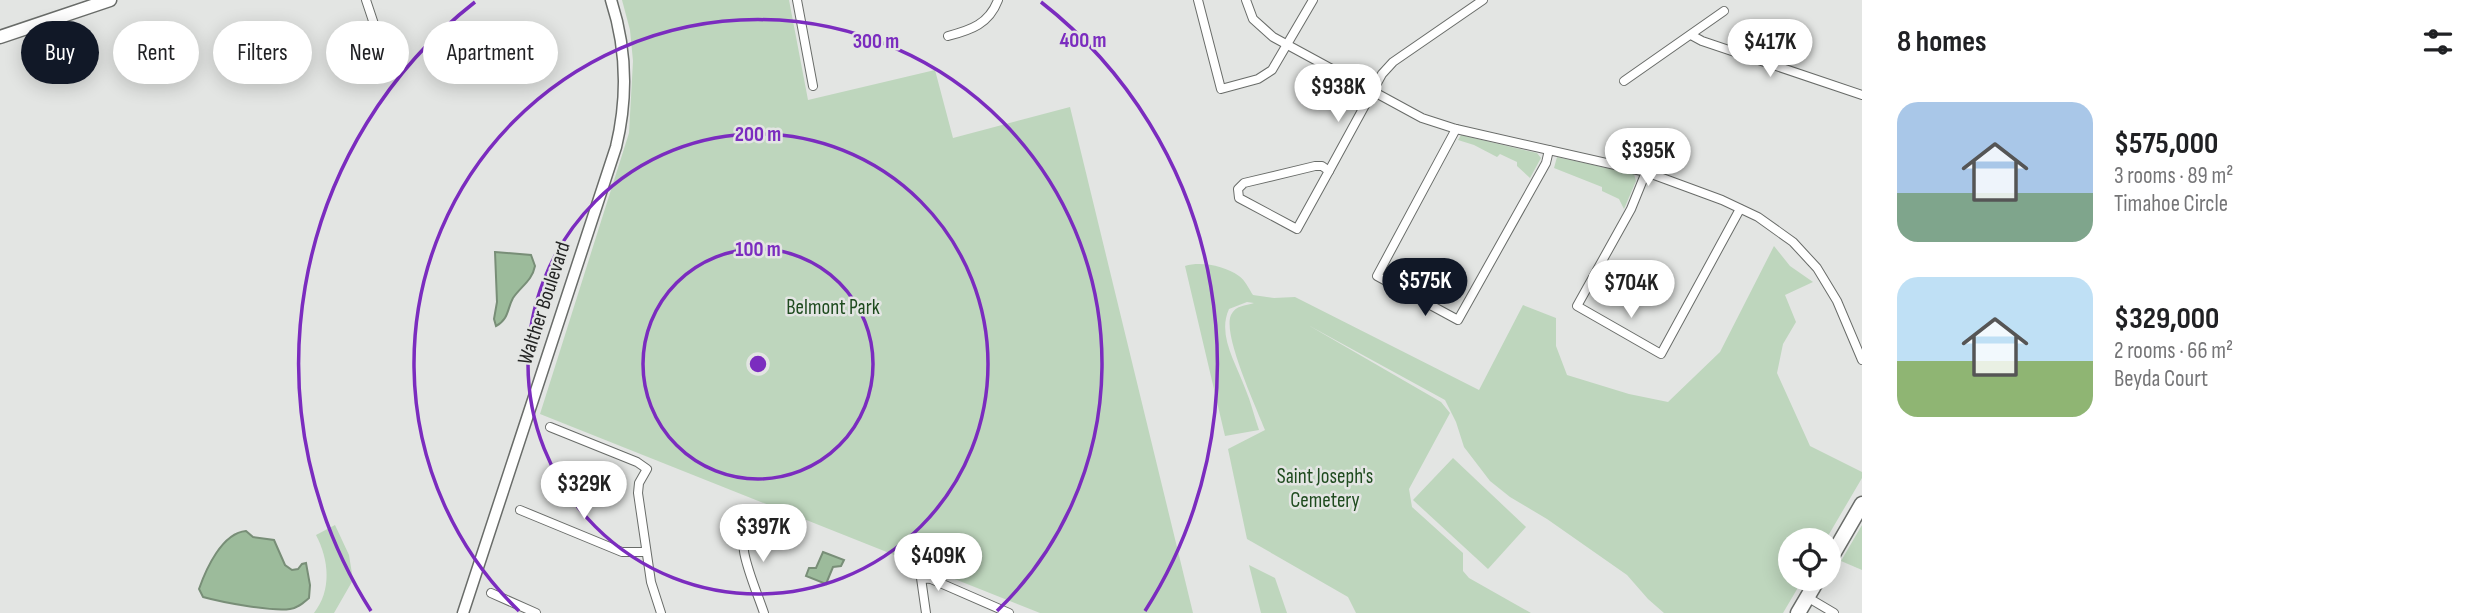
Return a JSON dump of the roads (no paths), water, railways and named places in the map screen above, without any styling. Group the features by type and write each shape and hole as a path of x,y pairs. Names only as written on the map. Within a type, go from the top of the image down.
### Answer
{"highway":[{"path":"1841,540 1862,504"},
{"path":"1805,607 1812,591"}],"main road":[{"path":"0,37 110,0"},
{"name":"Walther Boulevard","path":"463,613 616,146 624,109 624,69 620,34 611,0"}],"street":[{"path":"366,0 373,21"},
{"path":"797,0 813,86"},
{"path":"948,36 968,30 986,20 998,0"},
{"path":"1198,0 1221,89 1265,75 1272,69 1313,0"},
{"path":"1246,0 1257,24 1273,37 1422,118 1456,129 1646,172 1740,209 1784,234 1817,268 1837,301 1862,360"},
{"path":"1329,170 1322,166 1244,183 1238,193 1242,201 1297,229 1382,74 1393,62 1483,0"},
{"path":"1624,81 1724,10"},
{"path":"1691,35 1862,94"},
{"path":"1456,129 1377,276 1458,320 1546,163 1549,150"},
{"path":"1646,172 1631,209 1577,306 1661,354 1740,209"},
{"path":"550,427 647,468 638,489 651,582 661,613"},
{"path":"520,510 622,552 646,552"},
{"path":"746,513 743,537 764,613"},
{"path":"926,613 921,578 931,579 1009,613"},
{"path":"491,593 536,613"},
{"path":"1805,607 1834,613"}],"park label":[{"name":"Belmont Park","path":"833,307"},
{"name":"Saint Joseph's Cemetery","path":"1325,488"}]}
